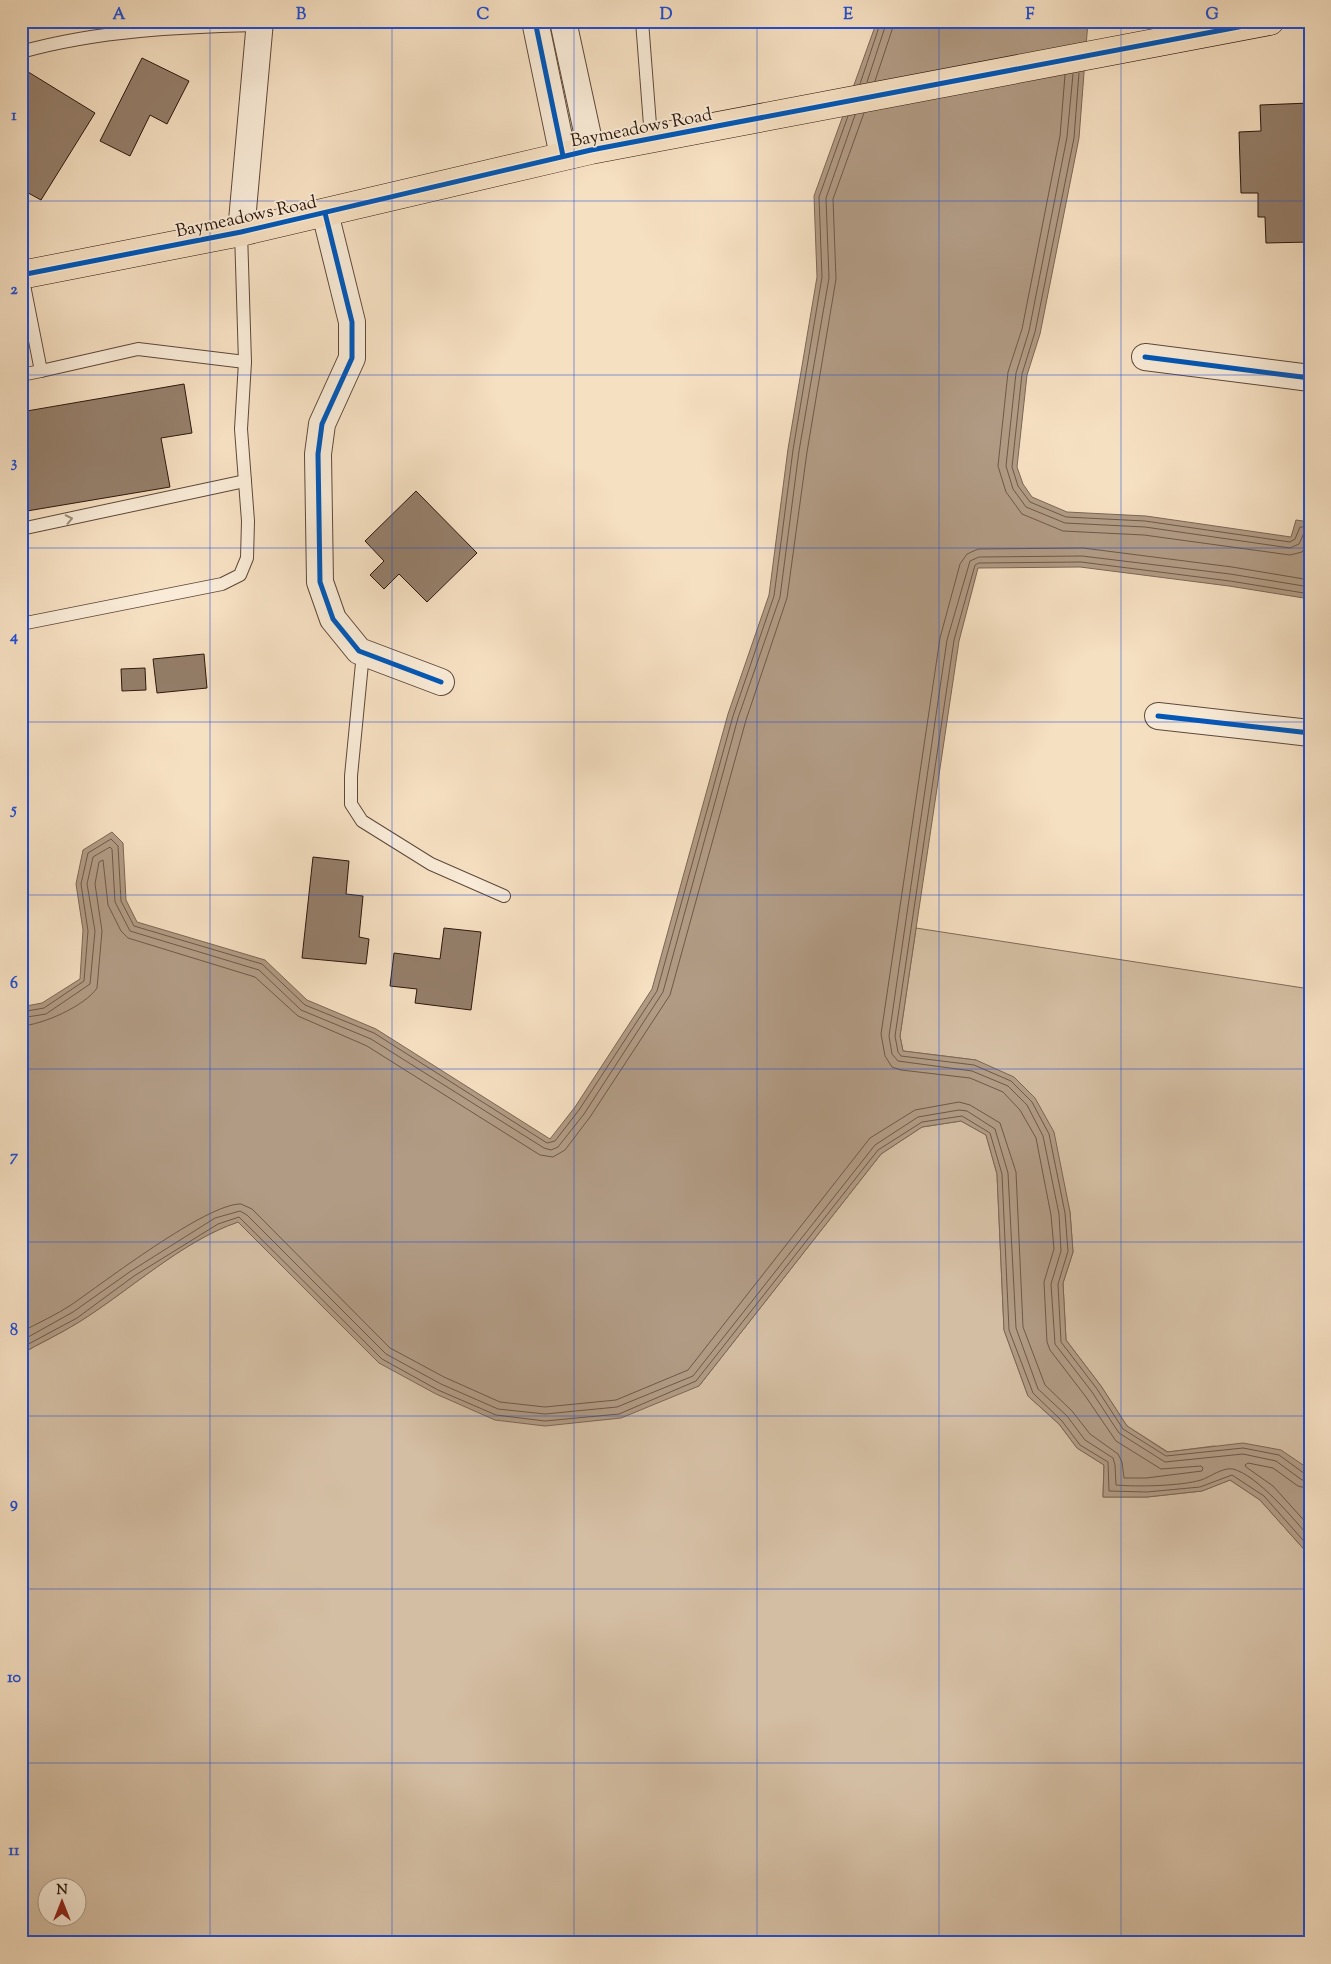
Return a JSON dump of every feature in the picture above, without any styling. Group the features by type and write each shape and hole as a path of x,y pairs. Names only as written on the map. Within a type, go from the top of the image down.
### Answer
{"main road":[{"name":"Baymeadows Road","path":"22,275 241,232 591,150 1270,21"}],"street":[{"path":"535,21 564,156"},
{"path":"563,21 591,150"},
{"path":"241,232 260,23"},
{"path":"325,212 352,322 352,358 322,424 318,454 320,582 334,619 359,651 441,682"},
{"path":"1145,357 1310,378"},
{"path":"1158,716 1310,733"}],"lane":[{"path":"642,21 651,138"},
{"path":"21,52 70,40 168,28 260,23"},
{"path":"21,624 222,584 240,575 247,558 245,481 241,429 245,362 241,232"},
{"path":"22,275 41,371"},
{"path":"21,375 138,349 245,362"},
{"path":"21,530 245,481"},
{"path":"363,653 350,804 362,821 431,864 504,896"}],"shaded area":[{"path":"916,928 1310,989 1310,1474 1306,1467 1214,1446 1168,1452 1127,1426 1101,1386 1066,1340 1063,1283 1073,1252 1070,1212 1061,1176 976,1060 903,1051 900,1036"},
{"path":"961,1121 986,1135 997,1174 1004,1330 1028,1396 1059,1424 1077,1448 1104,1465 1103,1497 1147,1497 1202,1491 1230,1480 1260,1500 1310,1556 1310,1943 21,1943 21,1354 65,1331 98,1310 197,1241 217,1230 238,1222 379,1363 699,1386 881,1154 922,1127"}],"water":[{"path":"877,21 1088,21 1079,138 1040,334 1027,375 1017,467 1023,484 1032,497 1067,512 1146,516 1291,537 1296,520 1310,522 1310,599 1229,586 1080,567 978,568 959,641 900,1036 903,1051 976,1060 1014,1077 1035,1098 1054,1132 1070,1212 1073,1252 1063,1283 1066,1340 1101,1386 1127,1426 1167,1452 1243,1443 1281,1450 1306,1467 1310,1474 1310,1556 1260,1500 1230,1480 1202,1491 1147,1497 1103,1497 1104,1465 1077,1448 1059,1424 1028,1396 1004,1330 997,1174 986,1135 961,1121 922,1127 881,1154 699,1386 621,1418 545,1426 495,1420 436,1394 379,1363 238,1222 217,1230 197,1241 98,1310 65,1331 21,1354 21,1007 42,1003 80,979 83,930 76,884 83,850 112,832 123,843 126,900 137,922 265,960 307,1000 376,1029 550,1139 575,1107 652,989 728,714 769,595 788,449 817,277 814,196"}],"building":[{"path":"142,58 189,81 167,124 150,115 130,156 100,141"},
{"path":"25,70 95,113 41,200 21,189 21,75"},
{"path":"1310,103 1310,242 1266,243 1265,217 1258,217 1258,193 1241,193 1239,132 1261,131 1260,105"},
{"path":"184,384 192,433 161,438 170,487 21,512 21,412"},
{"path":"416,491 477,553 427,602 399,574 384,589 370,575 384,561 365,541"},
{"path":"204,654 207,688 157,693 153,659"},
{"path":"145,668 146,690 122,691 121,669"},
{"path":"313,857 349,861 346,894 363,896 359,937 369,939 366,964 302,958"},
{"path":"21,893 25,954 21,954"},
{"path":"444,928 481,932 471,1010 415,1003 417,989 390,986 394,953 440,959"}],"cycle path":[{"path":"535,21 563,156"},
{"path":"21,275 241,232 591,150 1270,21"},
{"path":"325,213 352,322 352,358 322,424 318,454 320,582 333,619 359,651 441,682"},
{"path":"1145,357 1310,378"},
{"path":"1158,716 1310,733"}]}
